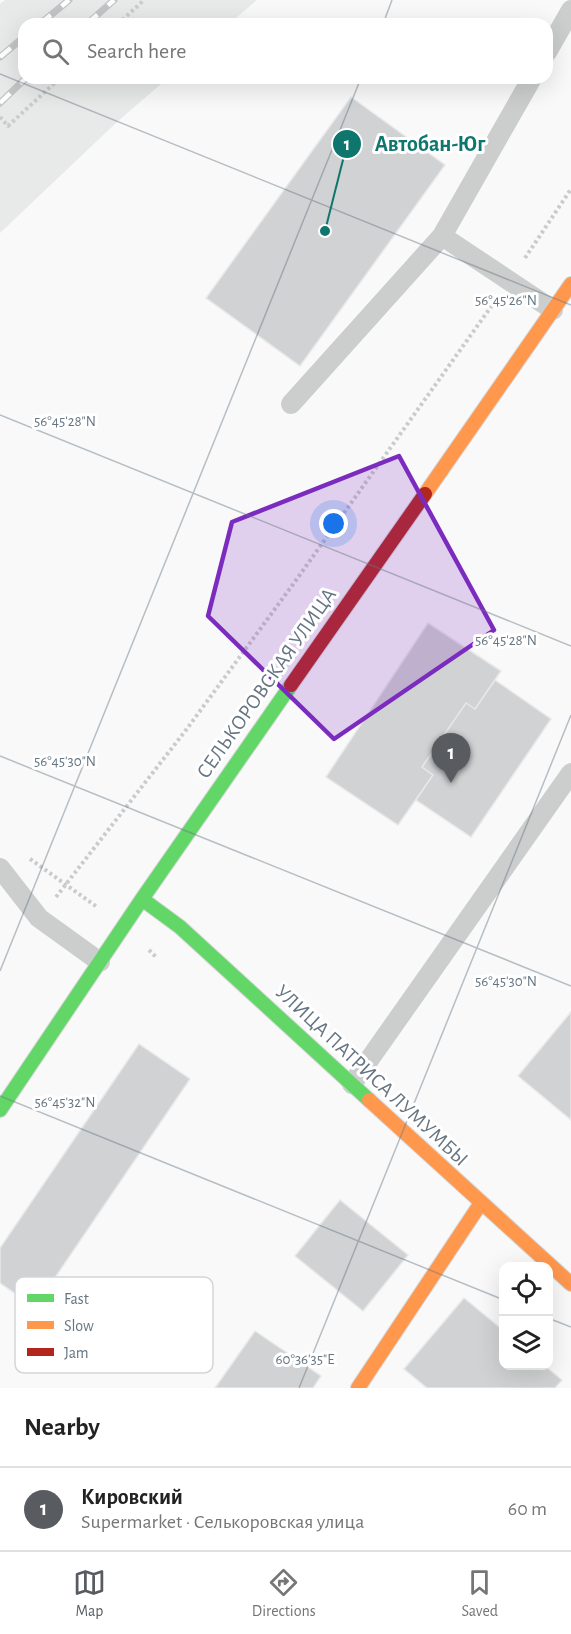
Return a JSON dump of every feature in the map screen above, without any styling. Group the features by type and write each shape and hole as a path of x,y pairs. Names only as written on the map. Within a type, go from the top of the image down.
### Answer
{"main road":[{"name":"СЕЛЬКОРОВСКАЯ УЛИЦА","path":"0,1110 142,899 571,284"},
{"name":"УЛИЦА ПАТРИСА ЛУМУМБЫ","path":"142,899 180,927 571,1284"},
{"path":"358,1388 481,1203"}],"lane":[{"path":"553,42 571,10"},
{"path":"291,404 442,236 529,84"},
{"path":"442,236 553,310"},
{"path":"352,1084 571,773"},
{"path":"0,868 39,918 100,962"}],"path":[{"path":"124,18 144,0"},
{"path":"0,117 8,126 54,84"},
{"path":"39,918 199,712 294,583 510,281 571,189"},
{"path":"28,858 123,927 157,958"}],"highlighted area":[{"path":"399,456 494,630 334,739 208,616 232,522"}],"shaded area":[{"path":"5,0 257,0 236,18 18,18 18,84 161,84 118,121 0,233 0,4"}],"building":[{"path":"351,97 445,165 300,366 206,298"},
{"path":"428,623 501,671 475,709 466,703 422,767 433,775 398,825 326,777"},
{"path":"495,680 551,719 471,837 416,800 433,775 422,767 466,703 475,709"},
{"path":"571,1012 571,1120 518,1076"},
{"path":"139,1044 190,1079 55,1277 15,1277 15,1293 0,1283 0,1248"},
{"path":"340,1200 408,1255 363,1311 295,1256"},
{"path":"464,1298 499,1327 499,1370 550,1370 562,1380 555,1388 427,1388 404,1369"},
{"path":"255,1331 321,1376 313,1388 215,1388"}],"railway":[{"path":"47,18 69,0"},
{"path":"94,18 114,0"},
{"path":"0,57 18,42"},
{"path":"0,103 20,84"}],"traffic: fast":[{"path":"0,1110 142,899 291,685"},
{"path":"142,899 180,927 369,1100"}],"traffic: slow":[{"path":"425,494 571,284"},
{"path":"369,1100 571,1284"},
{"path":"358,1388 481,1203"}],"traffic: jam":[{"path":"291,685 425,494"}],"place":[{"name":"Автобан-Юг","path":"325,231"},
{"name":"Кировский","path":"451,783"}]}
